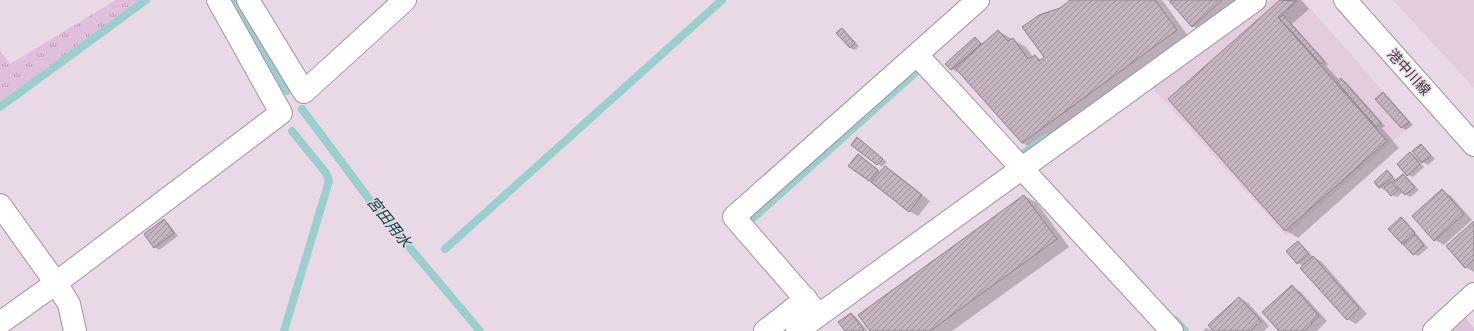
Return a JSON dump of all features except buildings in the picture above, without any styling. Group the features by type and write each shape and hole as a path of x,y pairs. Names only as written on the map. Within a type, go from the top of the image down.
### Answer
{"street":[{"path":"218,0 281,113"},
{"path":"248,0 304,92"},
{"path":"0,323 56,283 281,113 405,0"},
{"path":"812,307 734,217 978,0"},
{"path":"765,331 812,307 1021,168 1256,0"},
{"name":"港中川線","path":"1345,0 1474,145"},
{"path":"917,55 1172,331"},
{"path":"0,205 56,283 69,304 75,331"},
{"path":"1434,331 1474,294"},
{"path":"797,331 812,307"}],"shaded area":[{"path":"1271,0 1303,0 1412,124 1286,236 1151,86"},
{"path":"1393,0 1474,0 1474,88"}],"green space":[{"path":"116,0 140,0 0,102 0,51 10,64"},
{"path":"1466,318 1474,328 1474,331 1452,331"}],"waterway":[{"path":"0,107 146,0"},
{"name":"宮田用水","path":"234,0 287,91"},
{"path":"445,249 722,0"},
{"path":"752,219 917,71"},
{"name":"宮田用水","path":"302,109 372,203 480,331"},
{"path":"284,331 329,181 326,173 292,131"},
{"path":"1024,153 1045,138"},
{"path":"1175,320 1185,331"}]}
